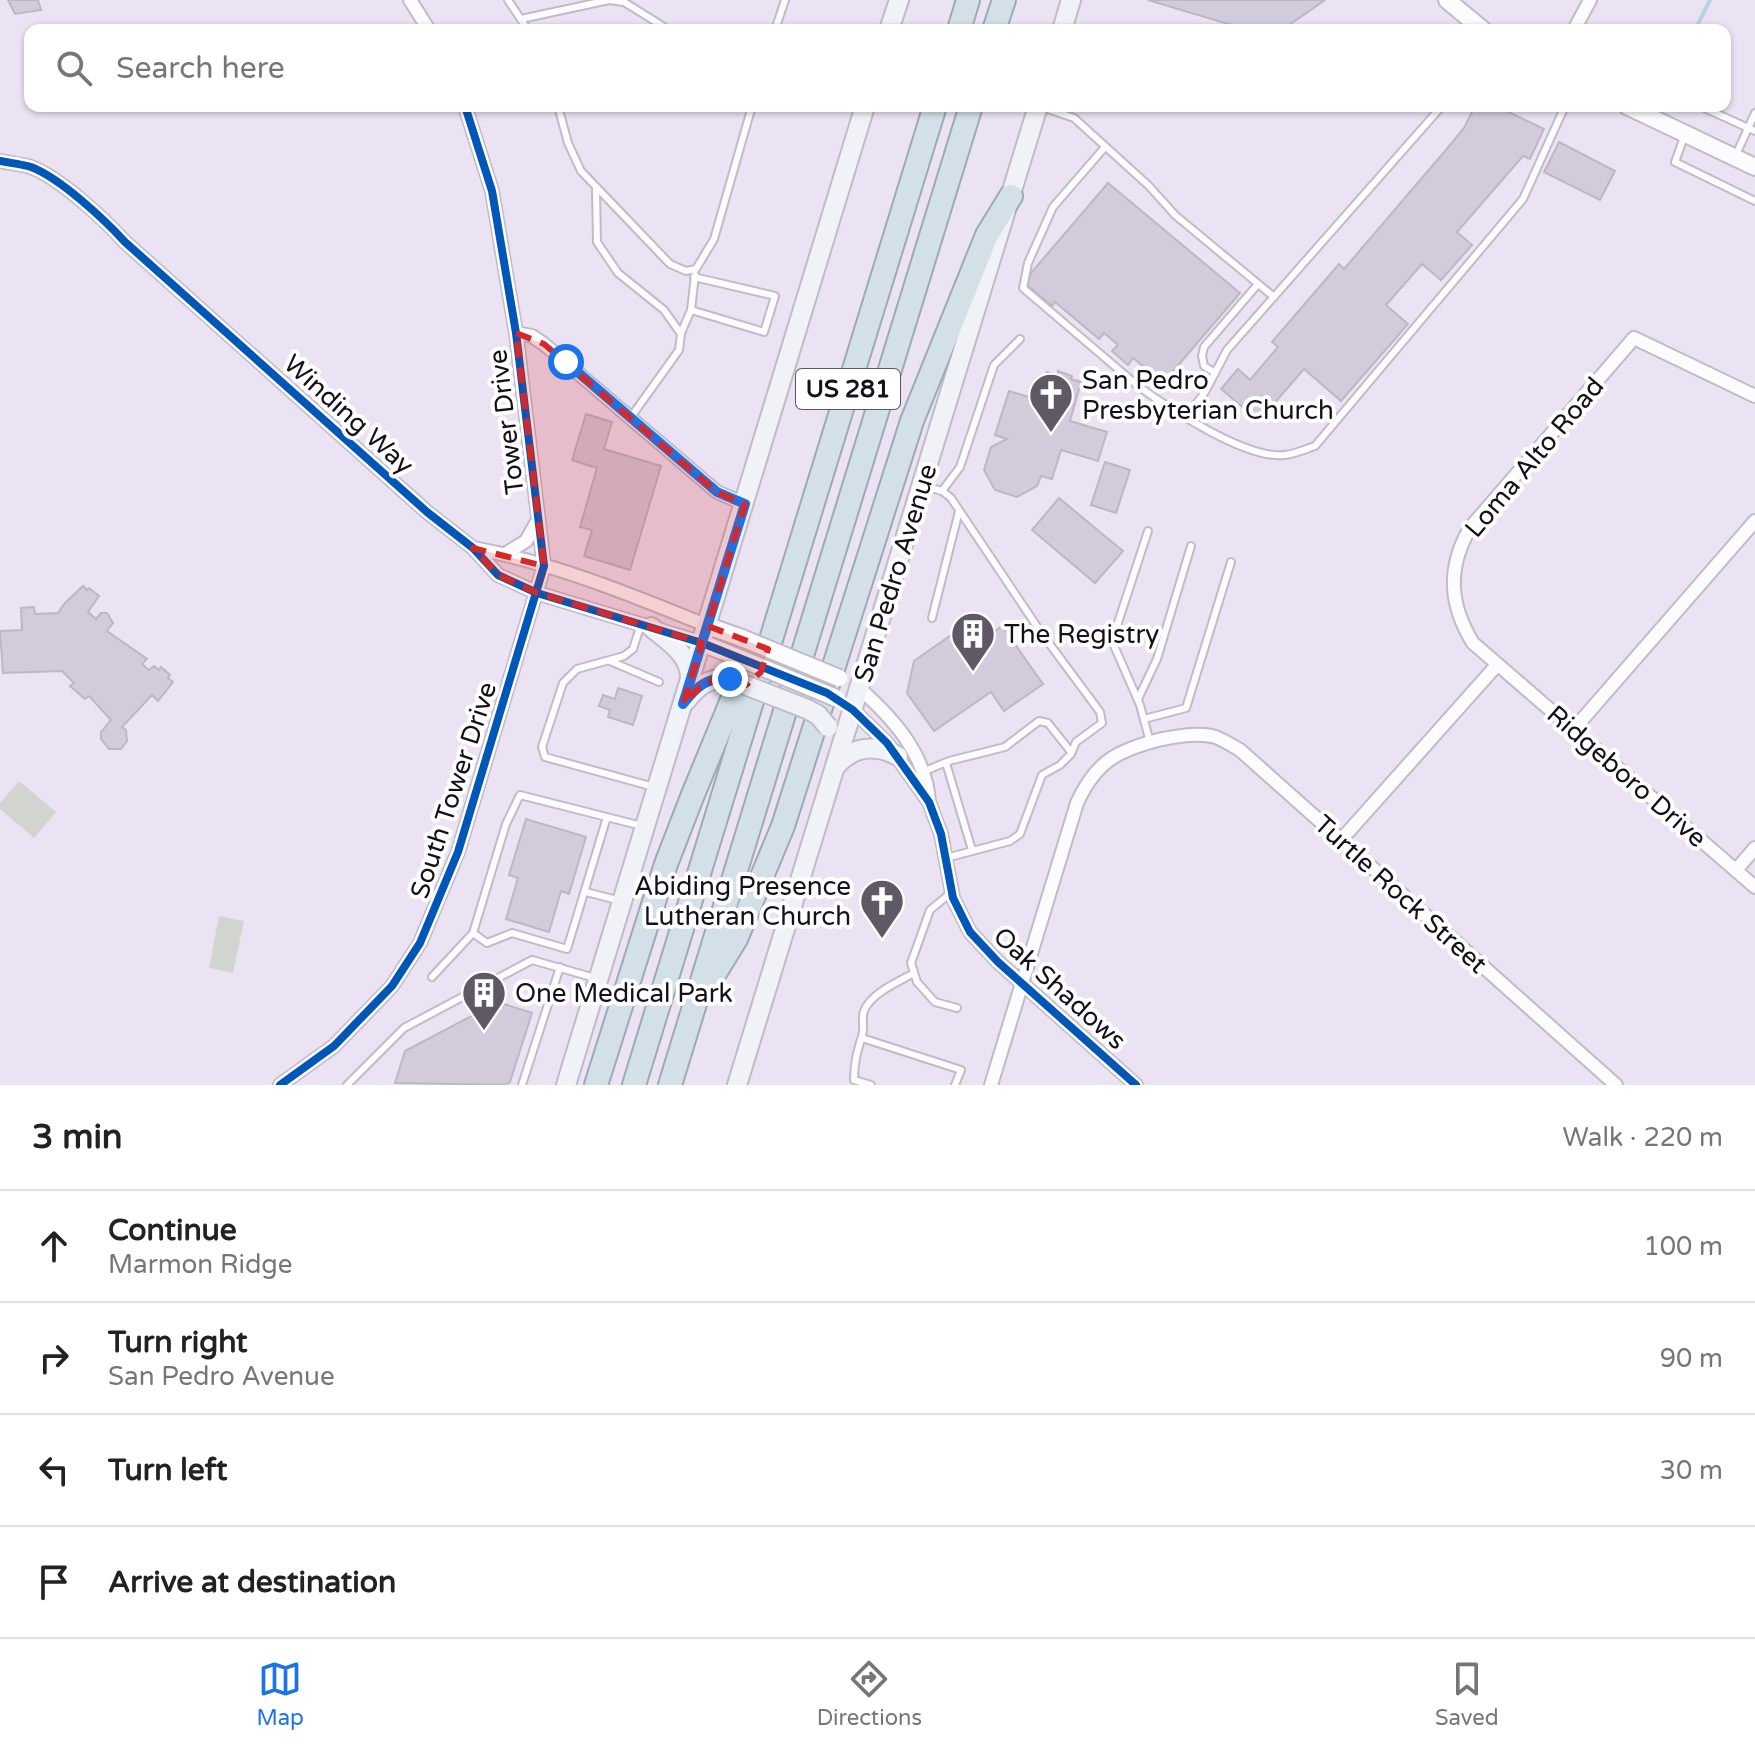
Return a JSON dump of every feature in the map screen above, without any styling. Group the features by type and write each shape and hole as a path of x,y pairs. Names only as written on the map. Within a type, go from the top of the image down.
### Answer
{"highway":[{"path":"961,24 968,0"},
{"path":"996,24 1004,0"},
{"name":"US 281","path":"634,1085 933,112"},
{"name":"US 281","path":"670,1085 969,112"},
{"path":"694,1006 736,939 778,840 801,777 912,421 987,235 1011,196"},
{"path":"596,1085 666,864 692,797 734,695 761,672"}],"main road":[{"path":"891,24 899,0"},
{"path":"1064,24 1071,0"},
{"path":"566,1085 863,112"},
{"name":"San Pedro Avenue","path":"737,1085 1037,112"},
{"path":"646,625 688,661 690,681"},
{"path":"683,704 706,681 730,679 813,712 828,727 837,762 851,752 863,749 881,749 898,756"}],"street":[{"path":"410,0 425,24"},
{"path":"1447,0 1476,24"},
{"path":"1577,24 1590,0"},
{"name":"Tower Drive","path":"467,112 492,191 516,333 544,566 537,593"},
{"path":"1639,112 1755,167"},
{"name":"Winding Way","path":"0,161 29,166 47,175 108,224 427,512 473,548 498,575 537,593 628,620 705,634"},
{"path":"516,333 532,336 544,344 717,492 745,504"},
{"name":"Loma Alto Road","path":"1497,665 1473,643 1461,625 1452,585 1460,545 1476,520 1634,338 1755,396"},
{"path":"505,554 526,541 538,520"},
{"path":"1574,729 1755,521"},
{"name":"Winding Way","path":"473,548 505,554 634,597 705,634"},
{"name":"South Tower Drive","path":"280,1085 334,1046 392,986 420,943 458,852 537,593"},
{"path":"628,620 634,597"},
{"path":"705,634 742,638 860,689"},
{"path":"705,634 737,657 836,698 853,710"},
{"path":"1341,840 1497,665"},
{"name":"Ridgeboro Drive","path":"1497,665 1755,887"},
{"name":"Oak Shadows","path":"860,689 901,732 925,771 929,802"},
{"name":"Oak Shadows","path":"853,710 898,756 929,802 938,821 952,892 970,932 998,962 1136,1085"},
{"name":"Turtle Rock Street","path":"991,1085 1077,803 1085,786 1104,763 1128,747 1192,733 1215,737 1240,750 1616,1085"},
{"path":"1736,870 1755,848"}],"lane":[{"path":"508,0 524,24"},
{"path":"521,19 614,0 624,2 659,24"},
{"path":"777,24 785,0"},
{"path":"560,112 568,143 581,171 670,264 775,296 764,332 691,310"},
{"path":"631,417 679,350 681,333 691,310 695,273 714,239 750,112"},
{"path":"1056,112 1074,118 1149,186 1175,215 1274,297"},
{"path":"1186,417 1205,392 1227,350 1437,112"},
{"path":"1105,147 1053,207 1028,263 1023,288 1138,386 1239,447 1283,456 1315,446 1523,199 1562,112"},
{"path":"1713,112 1752,130"},
{"path":"1735,157 1752,130 1755,113"},
{"path":"1685,134 1675,162 1755,201"},
{"path":"596,189 597,242 618,273 664,310 681,333"},
{"path":"1215,373 1204,366 1204,347 1258,284"},
{"path":"942,491 960,467 994,365 1020,339"},
{"path":"922,485 942,491 951,498 1040,631 1100,712 1102,723 1076,742 1060,765 1042,775 1020,834 1010,841 946,858"},
{"path":"932,618 959,511"},
{"path":"1148,531 1112,641 1138,699 1150,742"},
{"path":"1138,699 1157,659 1191,546"},
{"path":"1144,719 1186,708 1231,562"},
{"path":"646,625 633,649 610,661 577,669 563,683 542,747 545,757 658,788"},
{"path":"610,661 659,682"},
{"path":"925,771 1005,747 1039,721 1048,723 1071,752"},
{"path":"946,763 972,850"},
{"path":"432,977 473,933 506,824 520,795 646,827"},
{"path":"473,933 487,943 512,933 567,949 607,817"},
{"path":"586,892 623,901"},
{"path":"952,892 930,910 911,963 917,982 935,1002 957,1008"},
{"path":"347,1085 404,1028 532,960 599,979"},
{"path":"522,1085 560,967"},
{"path":"871,1085 854,1080 854,1058 862,1038 863,1012 890,984 914,973"},
{"path":"862,1038 961,1070 955,1085"}],"highlighted area":[{"path":"516,333 544,344 717,492 745,504 708,626 768,649 761,672 746,685 706,681 683,704 702,643 537,593 498,575 473,548 544,566"}],"shaded area":[{"path":"19,781 56,812 34,838 0,809 0,803"},
{"path":"219,916 244,921 233,973 209,968"}],"building":[{"path":"8,0 38,0 41,10 15,14"},
{"path":"1148,0 1325,0 1291,24 1228,24"},
{"path":"1472,112 1509,112 1544,129 1530,159 1523,156 1457,232 1472,245 1441,280 1422,264 1386,305 1408,324 1341,401 1304,369 1259,421 1221,389 1238,369 1250,380 1278,347 1272,342 1339,264 1344,269 1464,128"},
{"path":"1559,142 1615,171 1600,200 1544,172"},
{"path":"1108,183 1240,293 1163,383 1133,358 1128,365 1112,351 1118,345 1104,333 1099,339 1055,302 1052,306 1027,285 1031,273"},
{"name":"San Pedro Presbyterian Church","path":"1058,371 1081,382 1070,421 1107,432 1098,461 1061,450 1052,479 1041,476 1037,486 1017,497 995,490 984,470 991,447 1007,439 995,435 1009,391 1039,400 1047,372 1058,375"},
{"path":"586,414 612,422 604,449 661,466 630,570 584,556 592,530 580,527 597,468 572,460"},
{"name":"San Pedro Presbyterian Church","path":"1105,462 1130,470 1116,513 1091,505"},
{"name":"San Pedro Presbyterian Church","path":"1059,498 1123,551 1095,583 1032,530"},
{"path":"83,586 99,596 88,612 96,619 101,613 107,613 113,623 107,631 147,659 142,664 149,670 154,666 159,670 161,667 173,682 158,701 152,695 122,727 126,730 127,741 121,749 109,749 101,739 101,732 111,720 89,696 85,699 70,686 74,683 62,671 3,673 0,631 22,630 21,608 34,607 35,614 58,613"},
{"name":"The Registry","path":"1002,626 1043,684 1004,711 991,692 934,731 907,693 914,661 951,635 983,640"},
{"path":"618,688 642,696 633,725 608,717 610,710 599,706 603,695 615,699"},
{"path":"526,819 586,837 569,894 561,891 549,932 506,919 518,878 509,875"},
{"name":"One Medical Park","path":"498,1002 532,1013 510,1082 505,1085 395,1083 405,1051"}],"waterway":[{"path":"1698,24 1710,0"}],"cycle path":[{"path":"280,1085 334,1046 392,986 420,943 458,852 544,566 516,333 492,191 467,112"},
{"path":"0,161 43,172 81,200 427,512 473,548 498,575 537,593 702,643 827,693 853,710 887,743 929,802 941,834 953,898 970,932 998,962 1136,1085"}],"place":[{"name":"San Pedro Presbyterian Church","path":"1051,434"},
{"name":"The Registry","path":"973,673"},
{"name":"Abiding Presence Lutheran Church","path":"882,940"},
{"name":"One Medical Park","path":"484,1032"}],"route":[{"path":"566,362 717,492 745,504 683,704 706,681 730,679"}]}
